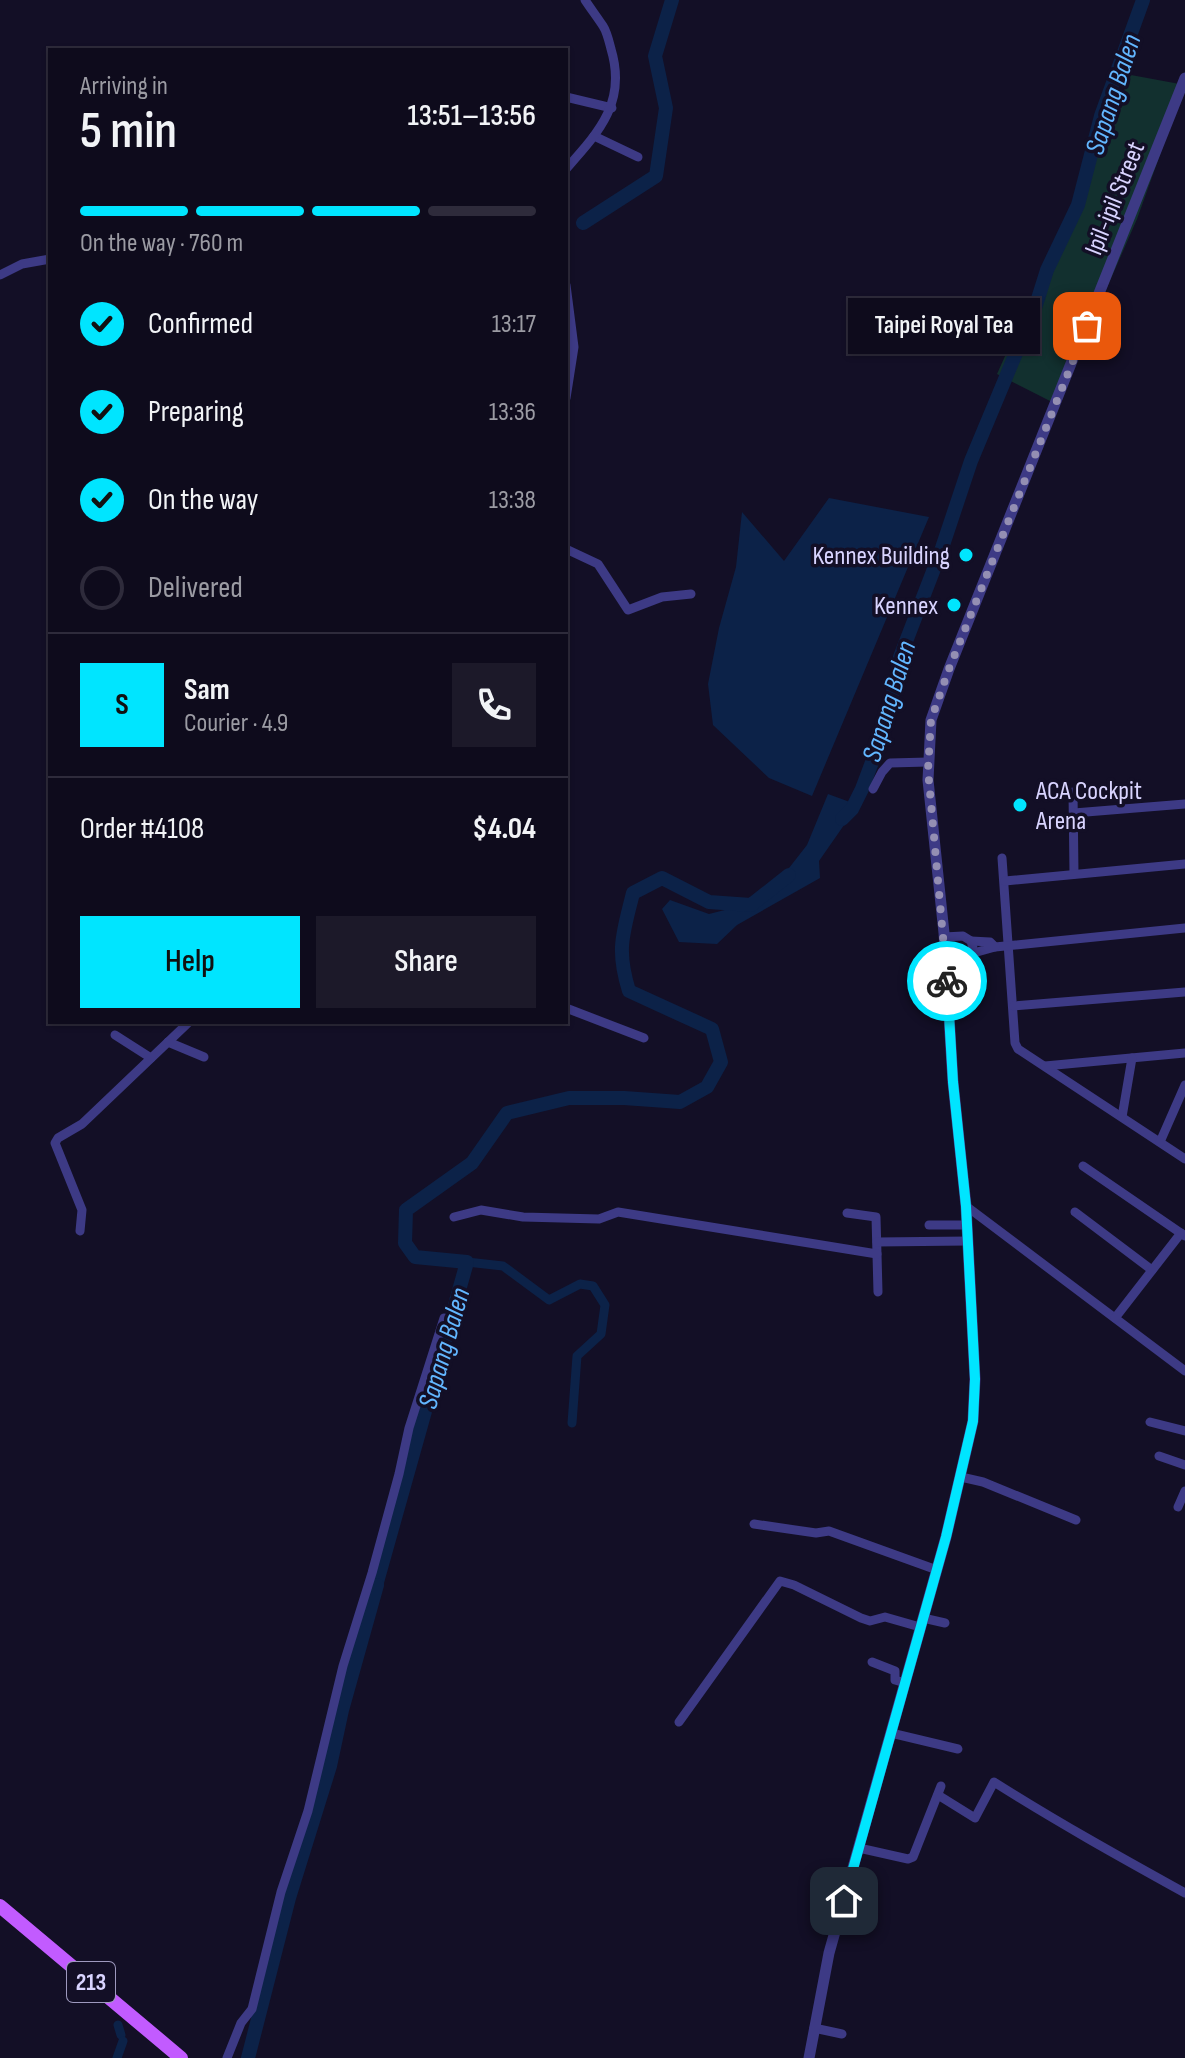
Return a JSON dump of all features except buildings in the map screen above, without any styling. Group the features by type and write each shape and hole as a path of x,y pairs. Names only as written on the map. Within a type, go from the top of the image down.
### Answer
{"main road":[{"name":"213","path":"0,1906 181,2058"}],"street":[{"path":"568,167 594,136 612,108 616,64 604,27 585,0"},
{"name":"Ipil-ipil Street","path":"809,2058 829,1953 937,1570 973,1421 975,1398 966,1206 928,762 931,720 1185,78"},
{"path":"568,97 612,108"},
{"path":"594,136 638,157"},
{"path":"0,275 22,264 48,259"},
{"path":"568,300 574,347 568,385"},
{"path":"568,550 594,561 628,610 662,597 691,594"},
{"path":"873,789 890,763 928,762"},
{"path":"1073,792 1074,874"},
{"path":"1074,813 1185,804"},
{"path":"1002,858 1015,1043 1018,1049 1185,1159"},
{"path":"1005,881 1185,864"},
{"path":"946,963 1009,944 1185,928"},
{"path":"944,937 963,936 971,941 990,942 995,947"},
{"path":"970,954 973,948 971,941"},
{"path":"1014,1006 1185,992"},
{"path":"568,1009 644,1038"},
{"path":"80,1231 82,1210 55,1143 82,1124 187,1024"},
{"path":"115,1035 151,1058"},
{"path":"168,1042 204,1057"},
{"path":"1045,1066 1185,1053"},
{"path":"1122,1117 1132,1058"},
{"path":"1160,1142 1185,1085"},
{"path":"1083,1166 1183,1235 1115,1318"},
{"path":"966,1206 1185,1371"},
{"path":"454,1217 481,1210 523,1217 599,1219 618,1212 877,1254"},
{"path":"1075,1212 1152,1270"},
{"path":"847,1213 876,1217 878,1292"},
{"path":"929,1225 967,1225"},
{"path":"877,1242 968,1241"},
{"path":"227,2058 241,2023 252,2009 281,1892 308,1811 343,1666 372,1573 409,1428 444,1318"},
{"path":"1150,1422 1185,1431"},
{"path":"1159,1456 1185,1465"},
{"path":"961,1477 983,1482 1076,1520"},
{"path":"1178,1507 1185,1491"},
{"path":"754,1524 816,1533 829,1531 937,1570"},
{"path":"679,1722 780,1581 870,1621 885,1617 945,1623"},
{"path":"872,1662 895,1671 895,1680 905,1683"},
{"path":"891,1733 958,1749"},
{"path":"859,1848 911,1859 940,1791 975,1818 994,1782 1064,1827 1097,1842 1185,1893"},
{"path":"814,2028 842,2034"}],"green space":[{"path":"1131,75 1185,85 1137,219 1056,404 997,374"}],"water":[{"path":"829,498 929,517 812,796 769,778 713,725 708,684 736,567 742,512 784,561"},
{"path":"828,794 858,805 819,861 820,878 737,925 717,944 679,942 662,909 670,900 709,914 764,900 807,845"}],"waterway":[{"path":"583,223 656,176 666,108 655,56 672,0"},
{"name":"Sapang Balen","path":"842,819 852,809 862,789 887,722 900,657 971,461 1036,305 1047,270 1078,205 1101,116 1143,0"},
{"name":"Sapang Balen","path":"377,1582 467,1262 415,1257 405,1243 406,1210 472,1163 507,1113 569,1098 680,1102 707,1087 721,1062 712,1029 629,991 622,952 633,893 662,878 709,902 751,905 789,875"},
{"path":"467,1262 503,1266 549,1300 580,1284 593,1286 605,1305 601,1334 577,1356 572,1423"},
{"name":"Sapang Balen","path":"248,2058 289,1898 330,1766 342,1710 377,1585"},
{"path":"118,2025 121,2035"},
{"path":"117,2058 123,2041"}],"way so far":[{"path":"947,981 928,780 931,720 1087,326"}],"place":[{"name":"Taipei Royal Tea","path":"1087,326"},
{"name":"Kennex Building","path":"966,555"},
{"name":"Kennex","path":"954,605"},
{"name":"ACA Cockpit Arena","path":"1020,805"}],"route":[{"path":"844,1901 946,1537 973,1421 975,1379 966,1206 953,1082 947,981"}]}
